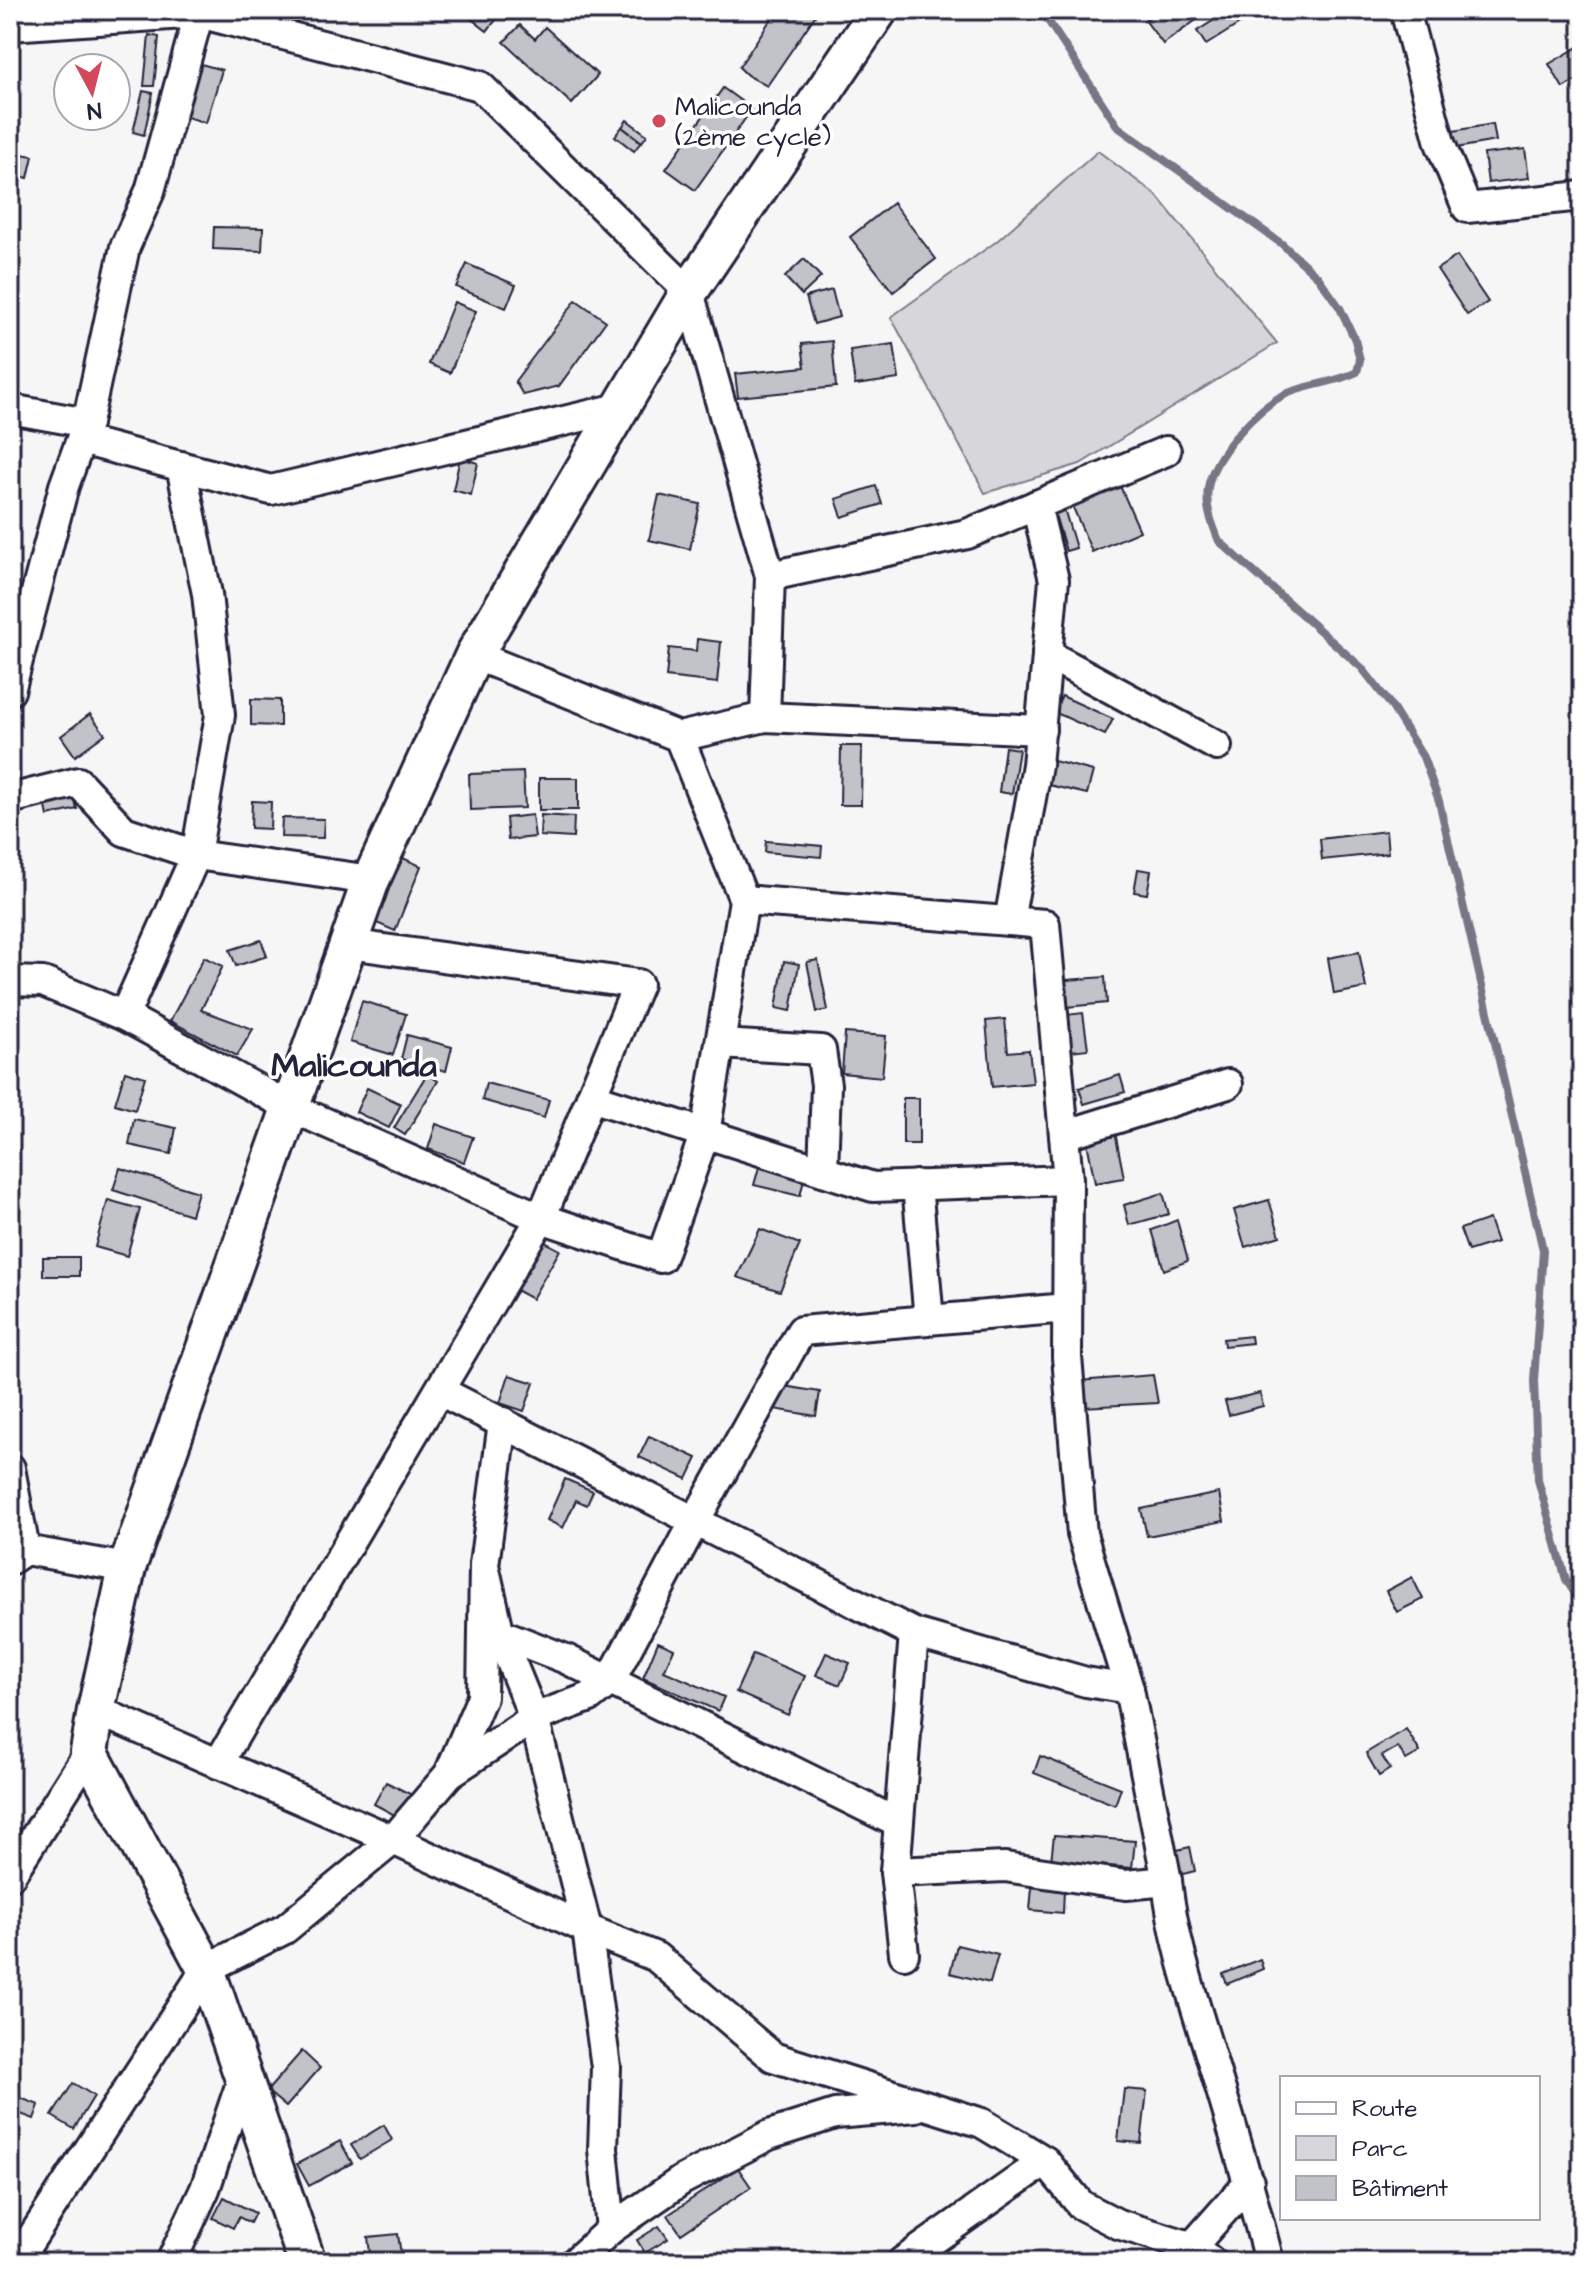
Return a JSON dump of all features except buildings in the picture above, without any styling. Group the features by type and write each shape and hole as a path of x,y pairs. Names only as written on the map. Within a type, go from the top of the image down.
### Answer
{"main road":[{"path":"307,2262 206,1969 89,1752 127,1568 371,880 474,655 689,292 879,10"}],"street":[{"path":"1405,10 1440,143 1467,208 1582,196"},
{"path":"10,691 16,641 84,431 125,247 150,191 199,13"},
{"path":"10,26 199,13 480,86 689,292 770,576 765,717"},
{"path":"10,409 84,431 181,466 271,490 619,408"},
{"path":"770,576 967,534 1166,451"},
{"path":"124,1016 196,855 220,715 207,594 181,466"},
{"path":"1009,921 1037,765 1054,580 1036,505"},
{"path":"1047,654 1217,746"},
{"path":"474,655 679,737 765,717 1041,730"},
{"path":"10,981 43,982 124,1016 290,1107 541,1218 661,1258 705,1133 744,900 679,737"},
{"path":"10,799 78,782 124,831 196,855 371,880"},
{"path":"744,900 1045,924 1068,1180 1067,1357 1082,1534 1129,1689 1167,1881 1169,1905 1193,1999 1249,2182 1269,2262"},
{"path":"218,1764 541,1218 638,984 348,944"},
{"path":"720,1044 821,1050 826,1085 823,1171"},
{"path":"1064,1135 1228,1084"},
{"path":"591,1097 873,1187 1068,1180"},
{"path":"917,1185 929,1320"},
{"path":"16,2262 206,1969 285,1929 393,1840 449,1774 534,1718 590,1697 610,1681 801,1331 1067,1308"},
{"path":"440,1391 914,1633 1086,1682 1129,1689"},
{"path":"449,1774 482,1697 491,1630 484,1565 503,1422"},
{"path":"10,1468 18,1555 127,1568"},
{"path":"491,1630 566,1659 898,1823"},
{"path":"491,1630 534,1718 587,1929 606,2067 603,2149 611,2229"},
{"path":"904,1954 895,1872 914,1633"},
{"path":"96,1710 656,1957 773,2057 982,2123 1045,2161 1081,2205 1195,2257 1249,2182"},
{"path":"10,1876 89,1752"},
{"path":"895,1872 1005,1867 1126,1885 1167,1881"},
{"path":"171,2262 205,2189 243,2077"},
{"path":"575,2262 611,2229 682,2180 769,2135 835,2114 928,2106"},
{"path":"902,2262 1045,2161"}],"green space":[{"path":"1098,151 1156,195 1277,343 1080,464 985,493 891,317 997,241"}],"waterway":[{"path":"1041,10 1118,127 1282,244 1318,277 1340,308 1355,340 1360,360 1357,372 1286,394 1263,409 1238,434 1211,476 1208,509 1219,541 1362,668 1390,704 1423,757 1439,801 1543,1250 1534,1381 1538,1480 1566,1580 1582,1604"}],"place":[{"name":"Malicounda (2ème cycle)","path":"659,121"}],"district":[{"name":"Malicounda","path":"354,1064"}]}
